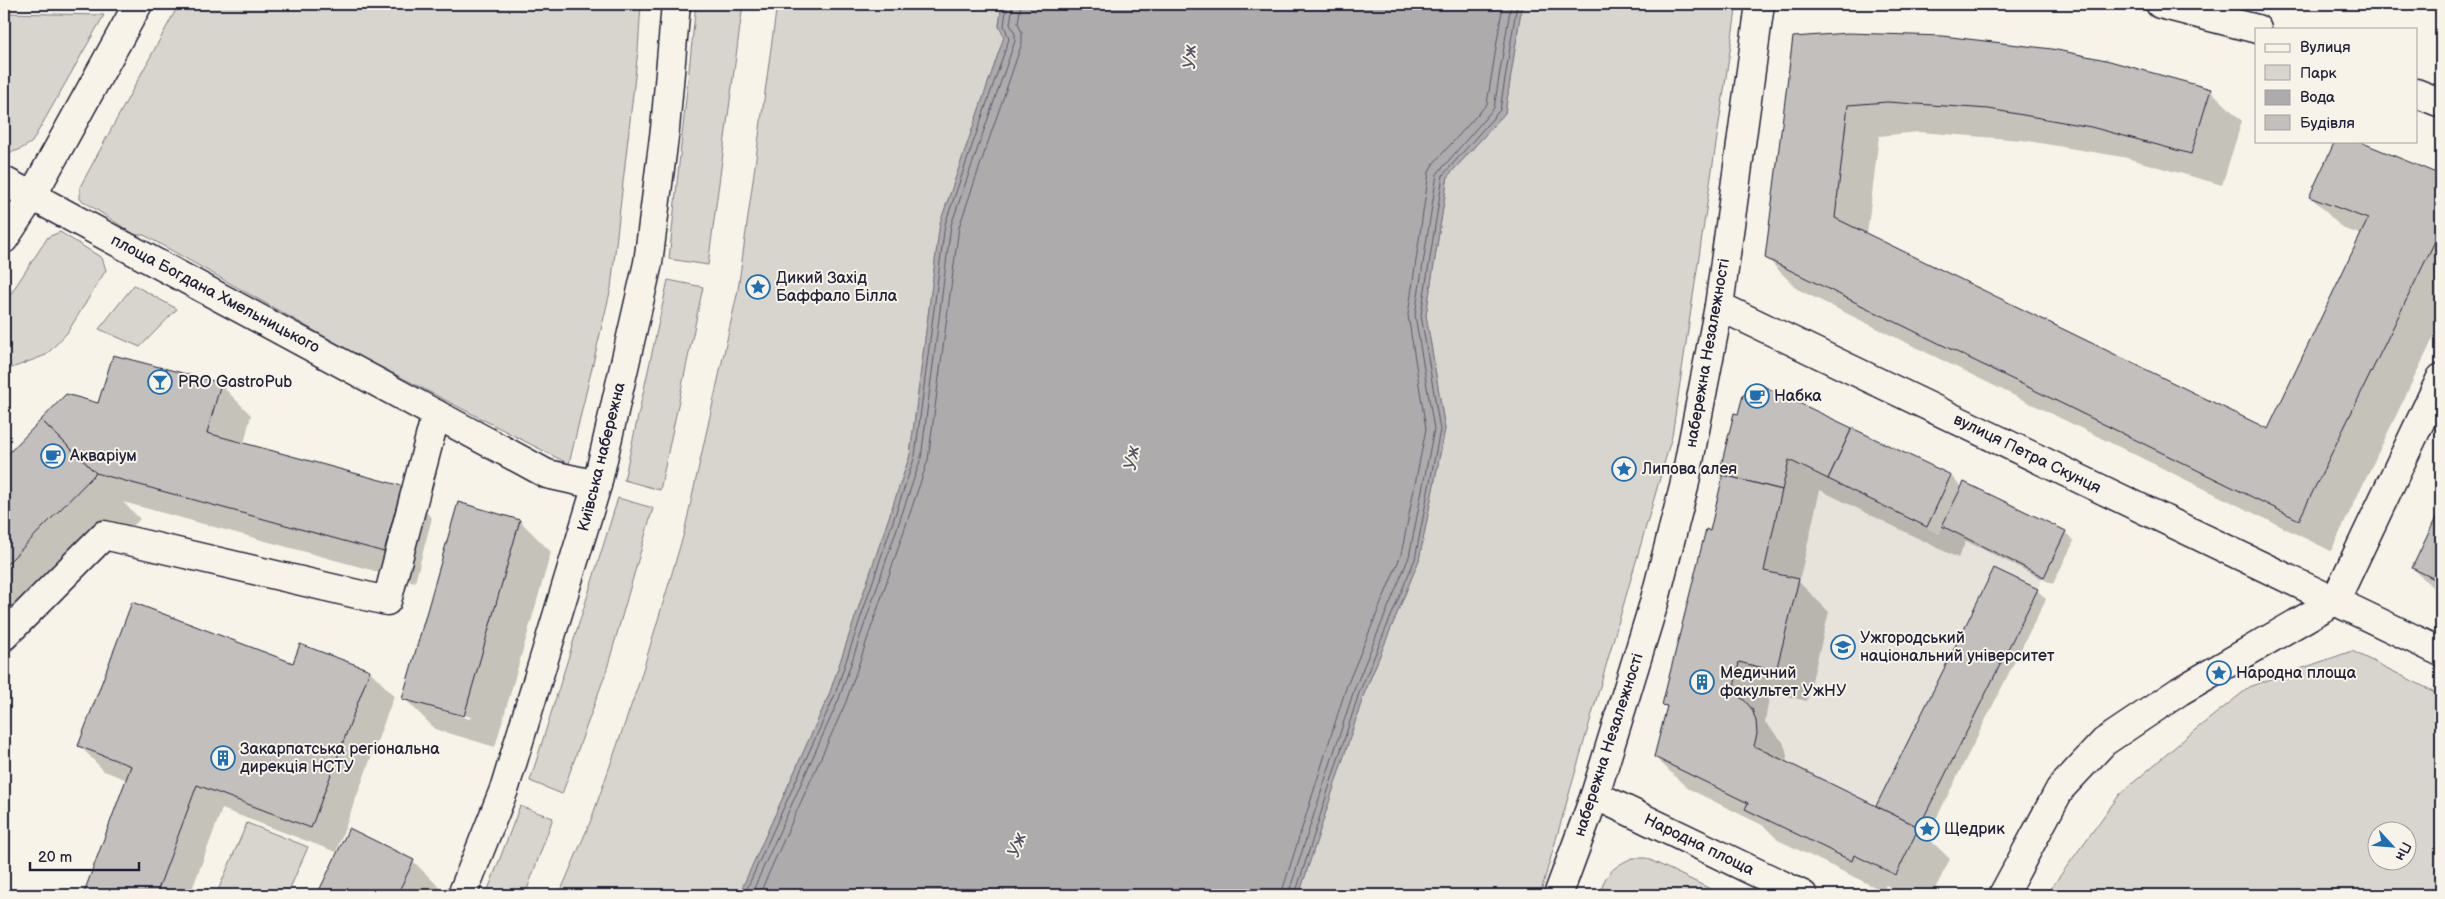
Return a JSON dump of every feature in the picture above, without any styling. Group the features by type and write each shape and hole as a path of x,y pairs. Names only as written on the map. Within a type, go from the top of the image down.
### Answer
{"street":[{"path":"4,239 32,196 138,4"},
{"name":"Київська набережна","path":"462,895 504,788 597,485 648,263 665,129 676,4"},
{"name":"набережна Незалежності","path":"1558,895 1604,800 1684,487 1719,306 1760,4"},
{"path":"2160,4 2255,28"},
{"path":"2418,94 2441,103"},
{"name":"площа Богдана Хмельницького","path":"4,182 547,474 597,485"},
{"name":"вулиця Петра Скунця","path":"1719,306 2335,601"},
{"path":"2003,895 2060,789 2104,742 2180,691 2335,601 2441,378"},
{"path":"4,636 104,535 387,601 436,414"},
{"path":"2335,601 2441,652"},
{"name":"Народна площа","path":"1604,800 1803,895"}],"shaded area":[{"name":"Ужгородський національний університет","path":"1789,460 1939,534 1964,482 2066,531 1896,875 1855,855 1852,861 1748,803 1654,757 1667,706 1662,705 1706,529 1710,530 1723,475"}],"green space":[{"path":"179,4 641,4 638,50 611,288 569,464 356,354 144,235 135,235 80,199 80,187"},
{"path":"696,4 743,4 708,265 669,259"},
{"path":"777,4 1002,4 999,26 1004,37 940,223 910,455 829,695 739,895 559,895 591,820 639,683 684,533 738,290"},
{"path":"1522,4 1737,4 1672,436 1540,895 1299,895 1364,694 1419,560 1445,429 1426,315 1448,176 1505,113"},
{"path":"4,13 104,15 32,142 11,152 4,152"},
{"path":"60,232 102,258 106,270 67,333 46,355 4,371 4,304 48,237"},
{"path":"668,280 703,287 660,490 624,480"},
{"path":"134,285 177,309 140,347 99,329"},
{"path":"618,498 653,508 606,672 562,794 530,781"},
{"path":"2352,651 2441,695 2441,895 2046,895 2120,794 2195,730 2251,686"},
{"path":"520,806 553,818 525,895 486,895"},
{"path":"247,823 308,847 287,895 216,895"},
{"path":"1632,858 1646,858 1723,895 1601,895 1604,882 1610,872"}],"water":[{"name":"Уж","path":"1002,4 1522,4 1505,113 1448,176 1426,315 1445,429 1419,560 1364,694 1299,895 739,895 829,695 910,455 940,223 1004,37 999,26"}],"building":[{"path":"1848,33 1943,36 2052,49 2106,60 2211,89 2191,154 2091,127 1989,109 1887,102 1848,105 1835,218 2268,429 2368,219 2309,197 2335,142 2360,142 2441,175 2441,229 2299,520 1765,258 1793,37"},
{"path":"113,355 221,383 207,433 402,486 384,552 96,473 41,420 66,394 98,403"},
{"path":"1763,386 1852,428 1828,479 1789,460 1782,490 1719,474 1734,413 1738,414 1743,395"},
{"path":"41,420 96,473 4,567 4,458"},
{"path":"1852,428 1951,475 1927,527 1828,479"},
{"name":"Медичний факультет УжНУ","path":"1723,475 1782,490 1764,571 1799,579 1776,671 1739,662 1733,693 1744,700 1752,709 1756,721 1757,734 1754,746 1919,827 1896,875 1854,855 1852,861 1745,809 1748,803 1654,757 1667,706 1662,705 1706,529 1710,531"},
{"path":"1964,482 2066,531 2044,577 1942,526"},
{"path":"458,502 520,520 464,716 402,699"},
{"path":"2441,507 2441,582 2412,568"},
{"path":"1994,568 2038,589 1919,827 1876,806"},
{"name":"Закарпатська регіональна дирекція НСТУ","path":"132,602 293,663 300,644 370,670 311,828 197,785 156,895 83,895 131,766 78,746"},
{"path":"349,828 414,860 397,895 317,895"}],"place":[{"name":"Дикий Захід Баффало Білла","path":"758,287"},
{"name":"PRO GastroPub","path":"160,382"},
{"name":"Набка","path":"1757,396"},
{"name":"Акваріум","path":"53,456"},
{"name":"Липова алея","path":"1624,469"},
{"name":"Ужгородський національний університет","path":"1843,647"},
{"name":"Народна площа","path":"2219,673"},
{"name":"Медичний факультет УжНУ","path":"1702,682"},
{"name":"Закарпатська регіональна дирекція НСТУ","path":"223,758"},
{"name":"Щедрик","path":"1927,829"}]}
